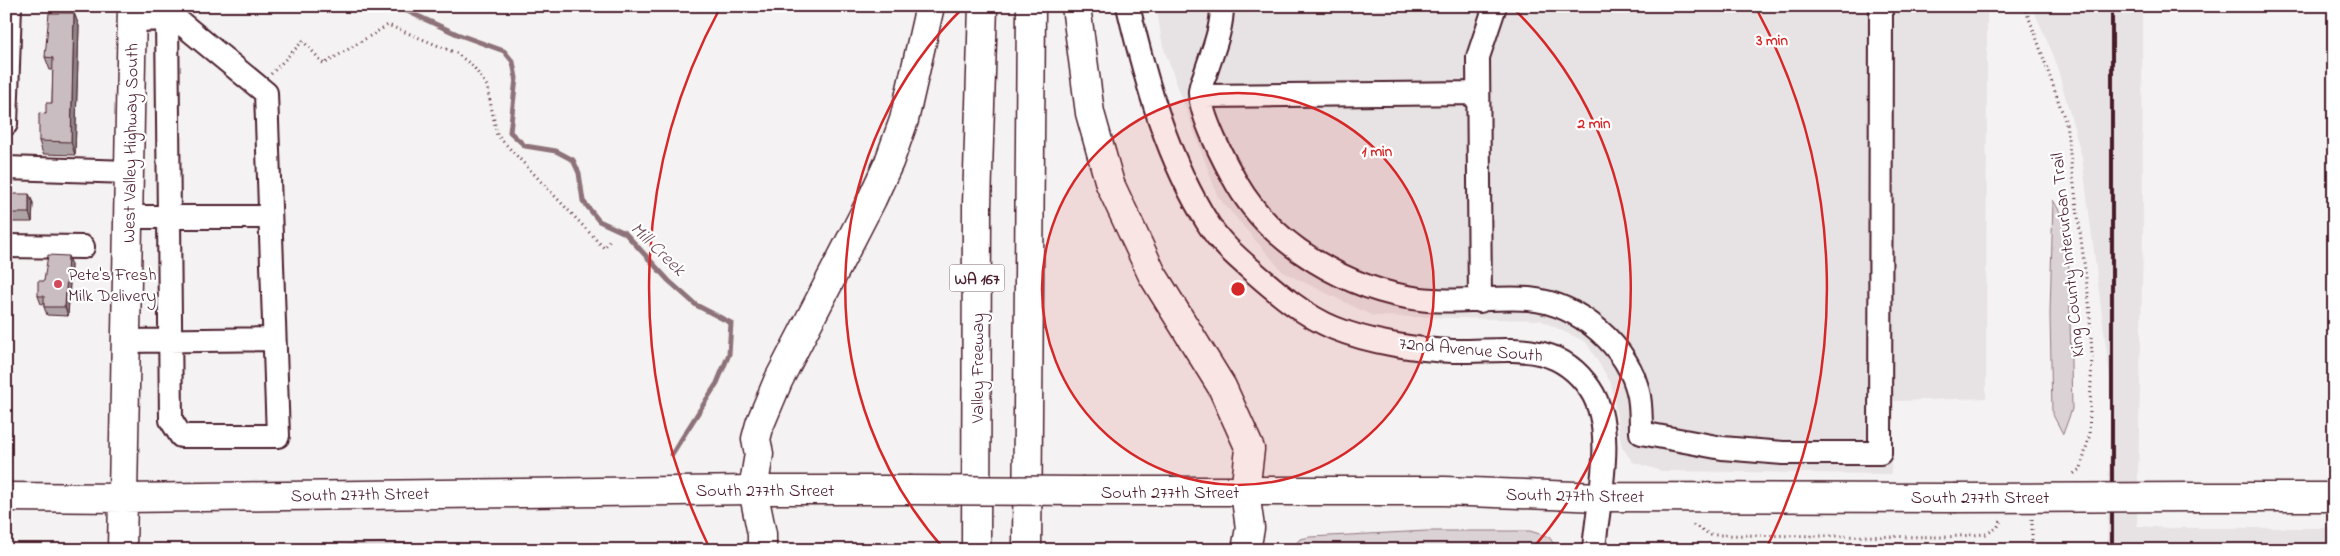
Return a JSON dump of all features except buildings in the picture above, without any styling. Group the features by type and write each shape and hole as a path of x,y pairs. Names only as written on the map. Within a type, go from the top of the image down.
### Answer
{"main road":[{"path":"762,550 762,534 753,490 759,454 756,439 765,409 889,162 904,120 930,6"},
{"name":"Valley Freeway","path":"976,550 978,205 982,6"},
{"name":"WA 167","path":"1027,550 1031,6"},
{"path":"1076,6 1090,113 1110,184 1152,274 1222,387 1250,449 1245,492 1250,528 1246,550"},
{"name":"West Valley Highway South","path":"122,550 132,13"},
{"name":"South 277th Street","path":"6,497 123,498 753,490 908,490 1444,491 1600,497 2334,497"}],"street":[{"path":"6,124 10,6"},
{"name":"72nd Avenue South","path":"1128,6 1157,113 1185,182 1210,227 1234,255 1293,305 1334,328 1371,339 1419,348 1452,351 1531,351 1544,353 1563,362 1586,383 1599,408 1603,451 1594,550"},
{"path":"1222,6 1222,25 1199,92 1200,96 1222,158 1247,201 1290,244 1335,272 1385,292 1420,300 1530,299 1567,309 1599,330 1624,360 1638,395 1642,433 1722,448 1783,452 1880,453 1881,6"},
{"path":"1480,300 1478,57 1495,6"},
{"path":"132,13 176,20 266,93 278,436 182,436 171,420 167,20"},
{"path":"1200,96 1478,93"},
{"path":"6,168 129,172"},
{"path":"129,217 270,217"},
{"path":"6,246 83,247"},
{"path":"127,341 274,339"}],"path":[{"name":"King County Interurban Trail","path":"2024,6 2066,123 2089,301 2092,354 2088,437 2081,468 2069,478"},
{"path":"258,87 303,41 324,64 388,25 456,53 473,66 487,86 497,135 604,248 611,238"},
{"path":"1693,525 1711,536 1946,537 1986,534 1997,528 2007,512"},
{"path":"2032,550 2031,520 2035,514"}],"shaded area":[{"path":"1156,6 1987,6 1986,398 1892,401 1891,474 1662,471 1633,462 1622,447 1611,383 1586,342 1540,320 1373,316 1283,272 1218,197 1163,46"},
{"path":"2032,6 2142,6 2143,236 2137,526 2168,528 2334,528 2334,550 2107,550 2111,386 2082,157 2055,59"},
{"path":"2053,200 2068,226 2072,409 2063,434 2052,413 2050,314"},
{"path":"1427,531 1530,531 1549,537 1558,550 1290,550 1300,539 1310,537"},
{"path":"382,543 589,546 596,550 319,550 318,546"}],"waterway":[{"name":"Mill Creek","path":"396,6 457,34 504,51 513,62 516,78 510,132 525,146 556,151 573,160 579,173 583,201 599,221 625,233 669,281 696,305 731,323 729,354 717,383 672,454"},
{"name":"Mill Creek","path":"674,545 674,550"}],"railway":[{"path":"2112,6 2112,550"}],"place":[{"name":"Pete's Fresh Milk Delivery","path":"58,284"}]}
